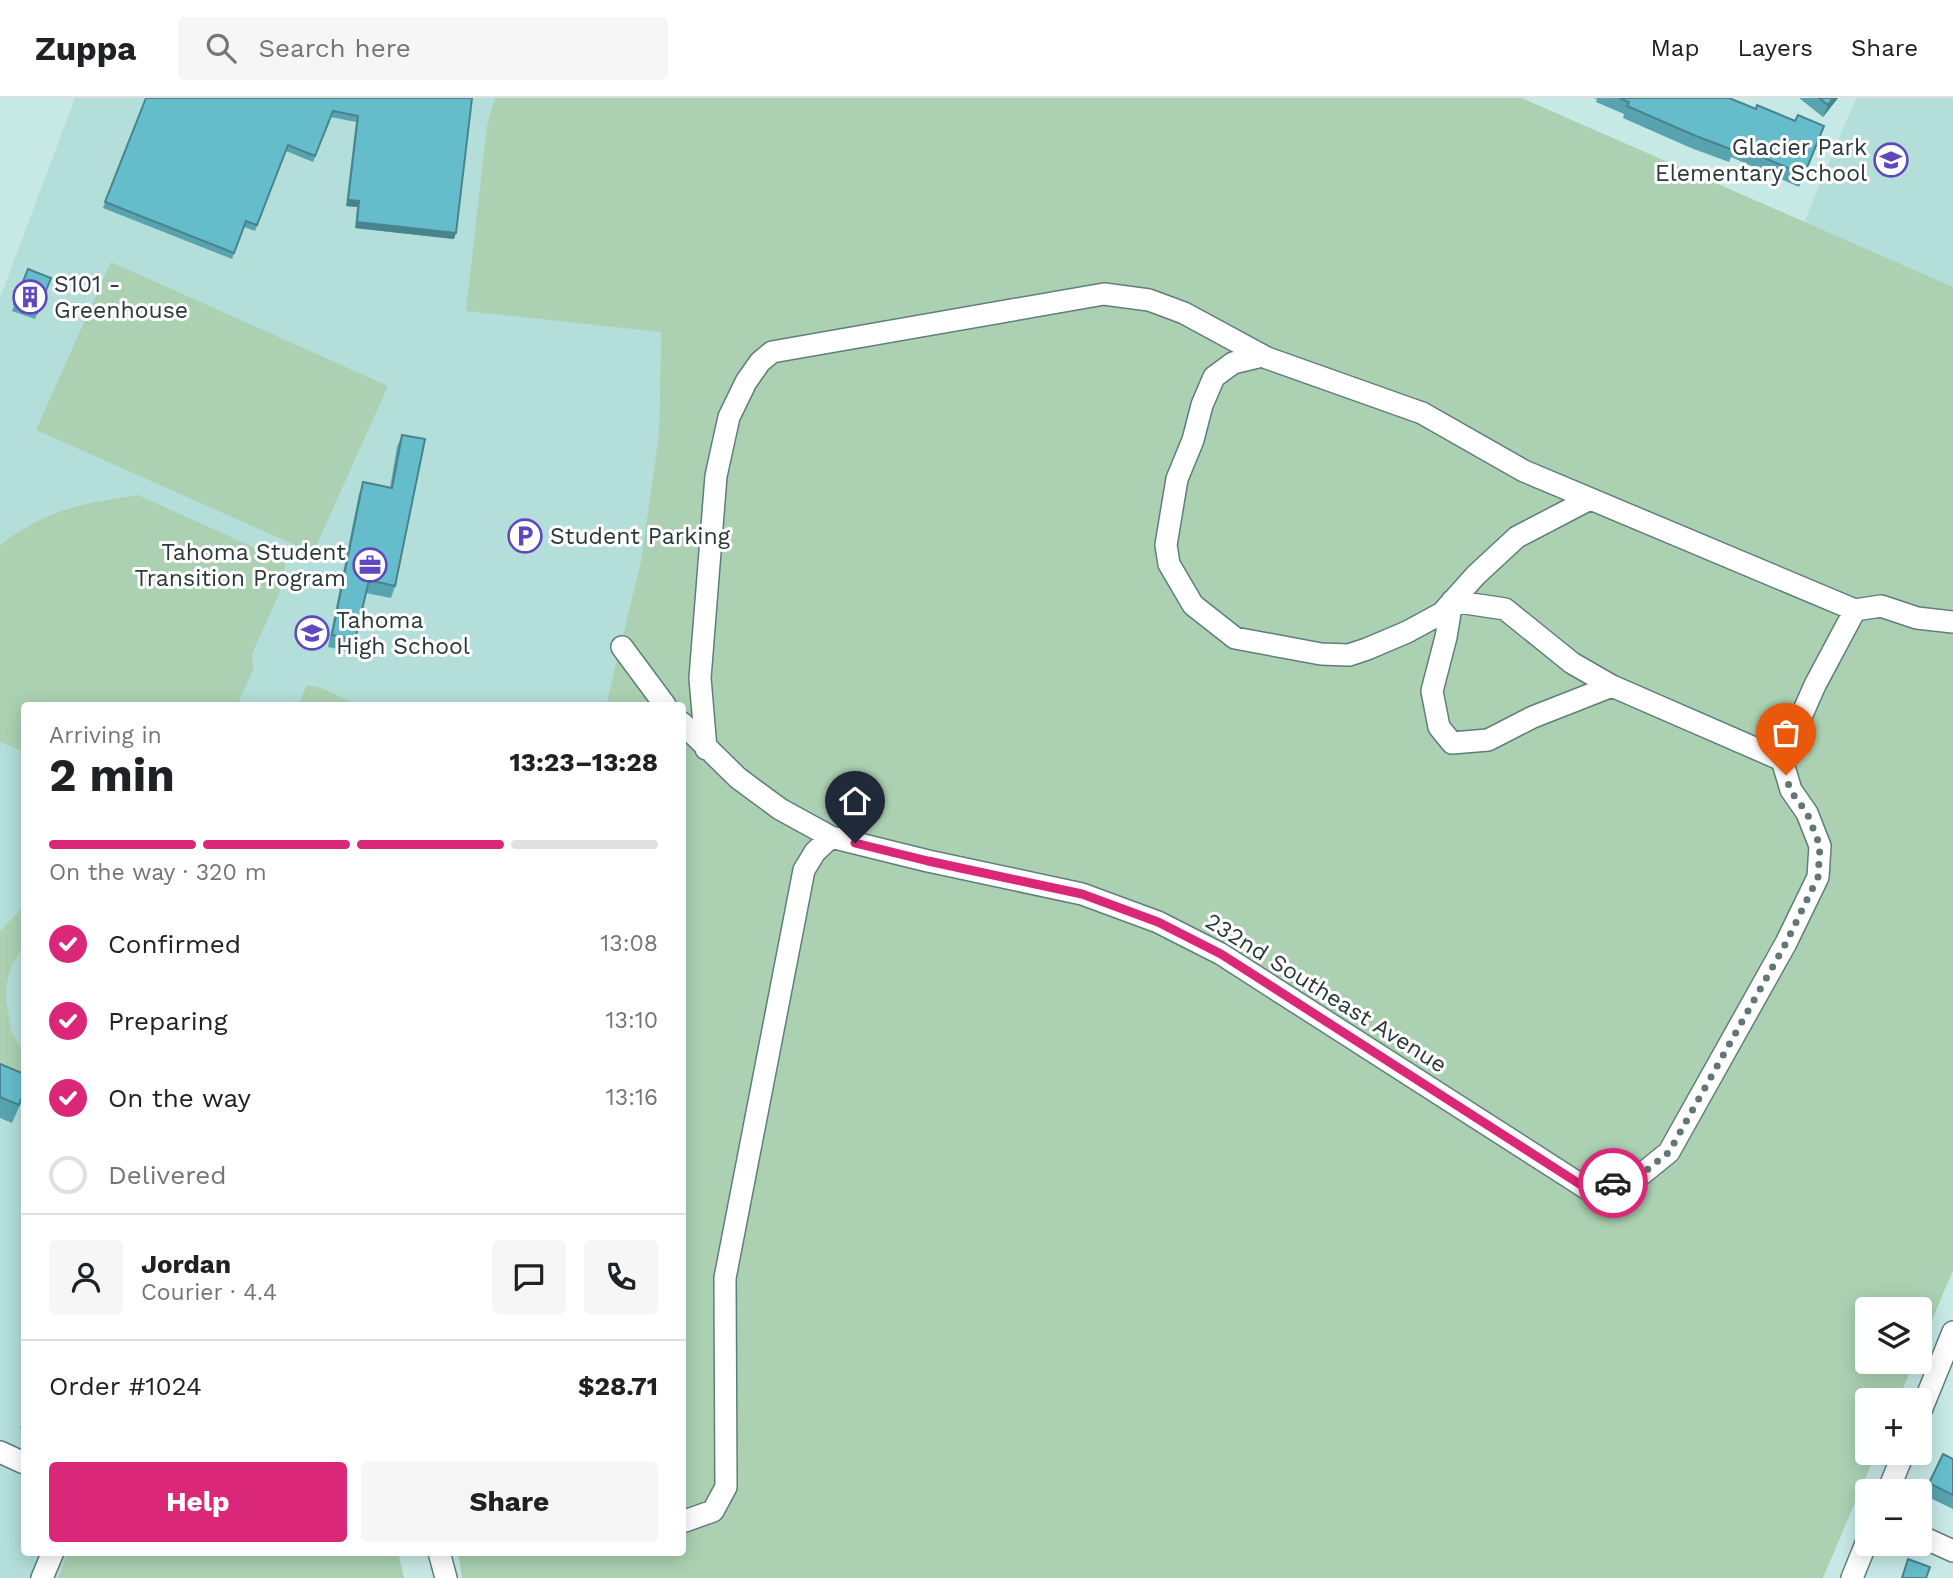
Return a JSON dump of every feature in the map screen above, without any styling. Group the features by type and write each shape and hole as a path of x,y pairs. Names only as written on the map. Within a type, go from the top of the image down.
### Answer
{"street":[{"path":"706,749 700,678 716,476 729,417 746,382 760,362 772,352 1104,294 1149,300 1184,313 1262,356 1422,413 1524,471 1855,610 1881,606 1917,618 1953,622"},
{"path":"1262,356 1233,363 1214,377 1177,479 1166,545 1169,564 1193,605 1236,638 1321,654 1349,655 1407,632 1442,613 1517,537 1590,499"},
{"path":"1452,601 1446,638 1432,691 1439,727 1452,743 1488,740 1533,717 1612,686"},
{"path":"1452,601 1505,609 1572,663 1612,686 1782,760 1815,685 1855,610"},
{"path":"622,647 663,702"},
{"name":"232nd Southeast Avenue","path":"686,727 738,778 780,809 831,836 928,861 1082,894 1158,922 1221,954 1589,1190 1642,1174 1669,1152 1786,943 1818,877 1820,846 1807,813 1790,790 1782,760"},
{"path":"686,1521 713,1511 726,1487 725,1278 804,870 815,852 831,836"},
{"path":"1930,1388 1953,1332"},
{"path":"0,1452 21,1462"},
{"path":"1932,1541 1953,1551"},
{"path":"42,1578 50,1556"},
{"path":"440,1556 446,1578"},
{"path":"1852,1578 1861,1556"}],"shaded area":[{"name":"Tahoma High School","path":"75,98 549,98 661,331 659,434 641,561 607,702 21,702 21,1556 66,1556 58,1578 0,1578 0,298"},
{"path":"495,98 1522,98 1953,287 1953,1270 1932,1320 1932,1297 1855,1297 1855,1374 1909,1374 1903,1388 1855,1388 1855,1465 1871,1465 1865,1479 1855,1479 1855,1503 1823,1578 462,1578 459,1556 686,1556 686,702 607,702 641,561 659,434 661,332 466,311 487,125"},
{"name":"Glacier Park Elementary School","path":"1856,98 1953,98 1953,287 1804,222"},
{"path":"111,262 388,386 313,553 36,430"},
{"path":"138,495 286,562 279,594 252,654 253,670 238,702 21,702 21,751 0,742 0,545 49,516 99,502"},
{"path":"307,685 322,688 351,702 299,702"},
{"path":"21,909 21,950 12,965 6,999 12,1033 21,1048 21,1089 0,1067 0,931"},
{"path":"66,1556 399,1556 404,1578 58,1578"}],"building":[{"path":"146,98 472,98 456,233 357,222 359,201 348,200 358,116 333,111 315,156 288,145 257,225 246,221 234,253 105,202"},
{"path":"1619,98 1729,98 1756,109 1757,105 1795,121 1798,115 1824,126 1804,175 1735,145 1733,150 1696,136 1627,106 1629,102"},
{"path":"1819,98 1833,98 1828,105"},
{"name":"S101 - Greenhouse","path":"28,269 51,278 37,313 14,304"},
{"path":"402,435 425,439 395,586 369,580 355,640 332,635 363,482 392,488"},
{"path":"0,1064 21,1073 21,1099 19,1105 0,1097"},
{"path":"1943,1454 1953,1459 1953,1495 1932,1484 1931,1479"},
{"path":"1908,1559 1930,1567 1926,1578 1902,1578"}],"way so far":[{"path":"1613,1183 1642,1174 1669,1152 1786,943 1818,877 1820,846 1807,813 1790,790 1786,775"}],"place":[{"name":"Glacier Park Elementary School","path":"1891,160"},
{"name":"S101 - Greenhouse","path":"30,297"},
{"name":"Student Parking","path":"525,536"},
{"name":"Tahoma Student Transition Program","path":"370,565"},
{"name":"Tahoma High School","path":"312,633"}],"route":[{"path":"855,843 1082,894 1158,922 1221,954 1589,1190 1613,1183"}]}
